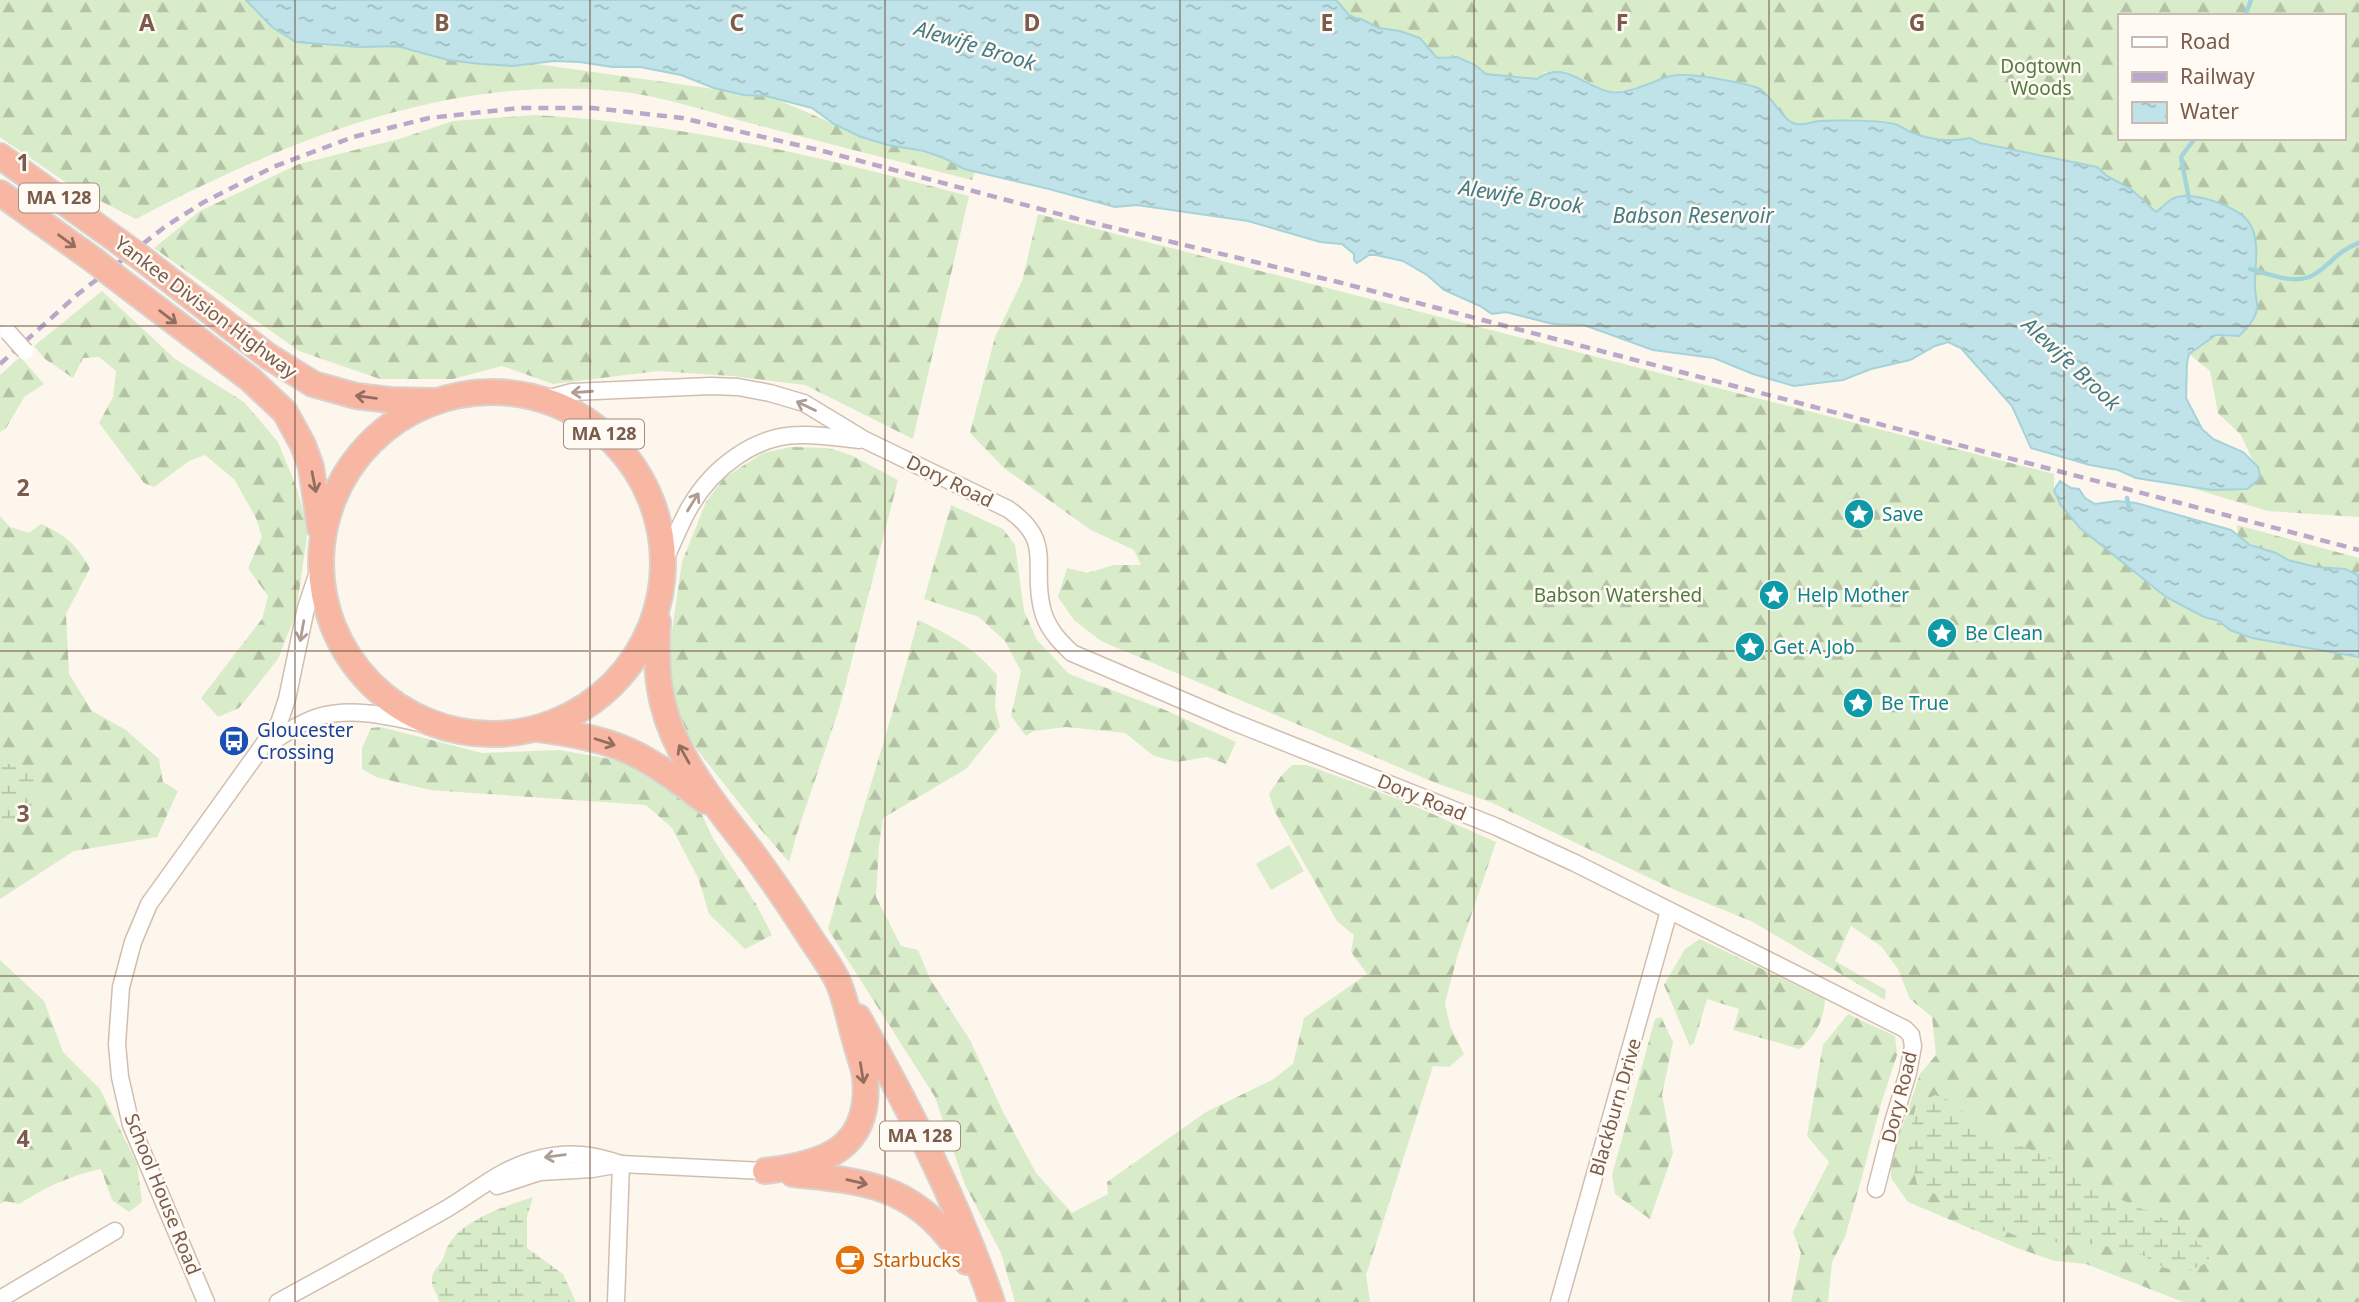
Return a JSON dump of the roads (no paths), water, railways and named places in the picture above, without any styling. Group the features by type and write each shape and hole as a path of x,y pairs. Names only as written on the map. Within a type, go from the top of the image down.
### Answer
{"highway":[{"name":"Yankee Division Highway","path":"0,156 118,241 268,356 313,384 356,396 434,401"},
{"name":"Yankee Division Highway","path":"0,193 250,380 285,412 296,429 311,467 321,539"},
{"name":"MA 128","path":"434,401 478,392 515,393 546,399 587,421 609,438 642,481 661,536 663,563 656,653 659,689 665,716 682,752 719,812 780,892 839,983 884,1063 949,1196 990,1298"},
{"path":"321,539 340,483 359,454 387,427 434,401"},
{"name":"MA 128","path":"321,539 320,566 326,606 336,634 351,661 366,679 392,702 418,718 443,728 467,733 501,734 538,729 584,736 611,744 670,774 719,812"},
{"path":"538,729 585,708 626,671 647,637 660,597"},
{"path":"765,1171 814,1163 835,1152 852,1138 864,1114 865,1075 839,983"},
{"path":"765,1171 854,1180 891,1191 912,1203 938,1224 990,1298"}],"street":[{"path":"4,329 25,351"},
{"name":"Dory Road","path":"546,399 572,392 711,386 738,387 804,403 864,440 1008,509 1022,519 1037,544 1041,606 1045,619 1054,634 1072,653 1231,721 1497,827 1905,1029 1911,1035 1913,1046 1876,1189"},
{"name":"Dory Road","path":"663,563 690,505 704,485 735,456 773,439 798,434 864,440"},
{"name":"School House Road","path":"206,1302 131,1125 121,1084 118,1055 121,987 133,942 149,904 279,723 287,699 306,608 320,566"},
{"name":"School House Road","path":"261,749 301,724 331,714 365,713 443,728"},
{"name":"Blackburn Drive","path":"1559,1302 1669,911"},
{"path":"278,1302 450,1206 488,1180 520,1164 545,1157 572,1153 594,1154 621,1164 765,1171"},
{"path":"616,1302 621,1164"},
{"path":"0,1299 115,1231"}],"water":[{"name":"Babson Reservoir","path":"246,0 1336,0 1355,18 1379,28 1420,38 1437,58 1457,57 1475,65 1486,74 1537,79 1556,72 1565,73 1610,92 1633,89 1674,75 1711,78 1760,89 1788,120 1796,124 1835,120 1888,123 1927,137 1949,140 1970,138 1980,143 2097,167 2107,176 2131,189 2156,212 2174,198 2195,197 2217,202 2237,212 2250,224 2256,247 2256,313 2239,336 2216,335 2189,354 2186,398 2202,429 2213,439 2243,452 2258,467 2260,475 2247,489 2212,490 2136,478 2118,470 2031,448 2012,406 1961,348 1948,342 1910,360 1871,369 1843,380 1794,386 1753,374 1714,358 1653,350 1584,325 1553,324 1506,312 1492,314 1444,290 1427,275 1403,261 1369,255 1357,263 1354,254 1342,244 1320,242 1248,221 1137,205 1115,207 964,169 924,151 861,137 834,124 812,108 766,96 744,95 714,88 681,75 640,67 554,61 512,66 481,64 448,60 397,46 362,47 296,42 272,27"},
{"path":"2060,481 2071,488 2079,489 2085,498 2095,504 2117,501 2136,503 2231,530 2250,545 2276,553 2288,560 2316,567 2345,569 2358,575 2359,657 2252,638 2230,630 2219,621 2204,617 2166,597 2080,528 2060,504 2054,490"}],"waterway":[{"path":"2246,14 2251,0"},
{"path":"2189,199 2181,157 2194,140"},
{"path":"2250,269 2279,277 2302,279 2315,274 2351,246 2359,243"},
{"name":"Alewife Brook","path":"2127,498 2129,508"}],"railway":[{"path":"0,364 78,294 166,226 204,202 273,167 353,137 429,118 519,108 593,108 682,118 823,151 1089,222 1338,282 2359,550"}],"place":[{"name":"Save","path":"1859,514"},
{"name":"Help Mother","path":"1774,595"},
{"name":"Be Clean","path":"1942,633"},
{"name":"Get A Job","path":"1750,647"},
{"name":"Be True","path":"1858,703"},
{"name":"Gloucester Crossing","path":"234,741"},
{"name":"Starbucks","path":"850,1260"}],"park label":[{"name":"Dogtown Woods","path":"2041,77"},
{"name":"Babson Watershed","path":"1618,595"}]}
